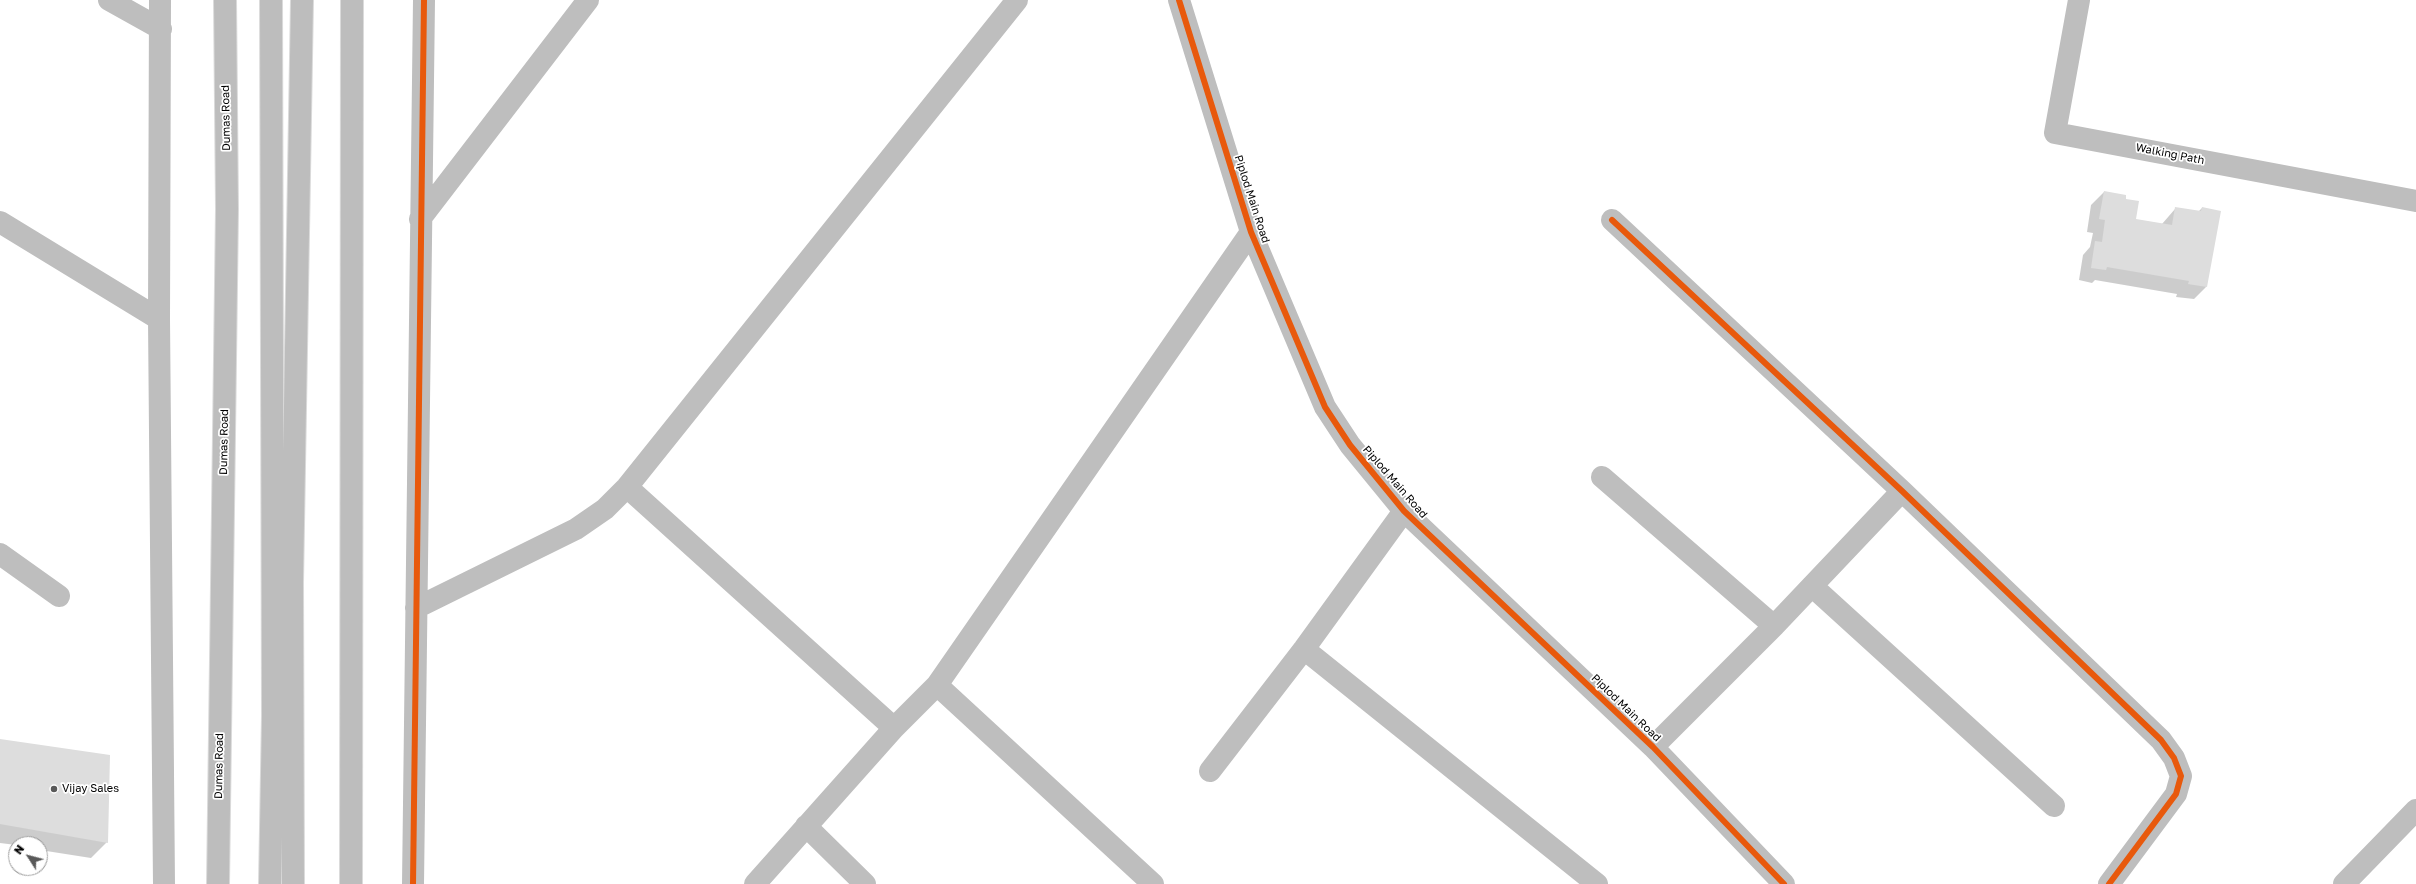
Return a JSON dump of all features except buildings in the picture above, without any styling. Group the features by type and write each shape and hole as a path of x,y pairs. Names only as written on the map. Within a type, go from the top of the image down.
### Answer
{"main road":[{"name":"Dumas Road","path":"218,884 227,209 225,0"},
{"path":"270,884 273,716 271,0"},
{"path":"293,884 292,582 302,0"},
{"path":"351,884 352,0"}],"street":[{"path":"109,0 161,29"},
{"path":"160,0 159,319 164,884"},
{"path":"413,884 420,219 424,0"},
{"path":"420,219 588,0"},
{"path":"416,608 576,529 605,509 627,488 1017,0"},
{"name":"Piplod Main Road","path":"1179,0 1251,232 1325,407 1350,445 1404,511 1653,747 1784,884"},
{"name":"Walking Path","path":"2079,0 2055,133 2416,201"},
{"path":"1612,220 1902,491 2161,740 2174,758 2181,776 2176,794 2109,884"},
{"path":"0,222 159,319"},
{"path":"754,884 894,728 937,685 1251,232"},
{"path":"1602,477 1774,626"},
{"path":"627,488 894,728"},
{"path":"1653,747 1774,626 1902,491"},
{"path":"1210,771 1304,649 1404,511"},
{"path":"0,554 59,596"},
{"path":"1812,586 2054,806"},
{"path":"1304,649 1597,884"},
{"path":"937,685 1153,884"},
{"path":"2344,884 2414,814"},
{"path":"806,826 865,884"}],"cycle path":[{"path":"413,884 424,0"},
{"path":"1179,0 1251,232 1325,407 1350,445 1404,511 1653,747 1784,884"},
{"path":"1612,220 1902,491 2161,740 2174,758 2181,776 2176,794 2109,884"}],"place":[{"name":"Vijay Sales","path":"54,789"}]}
